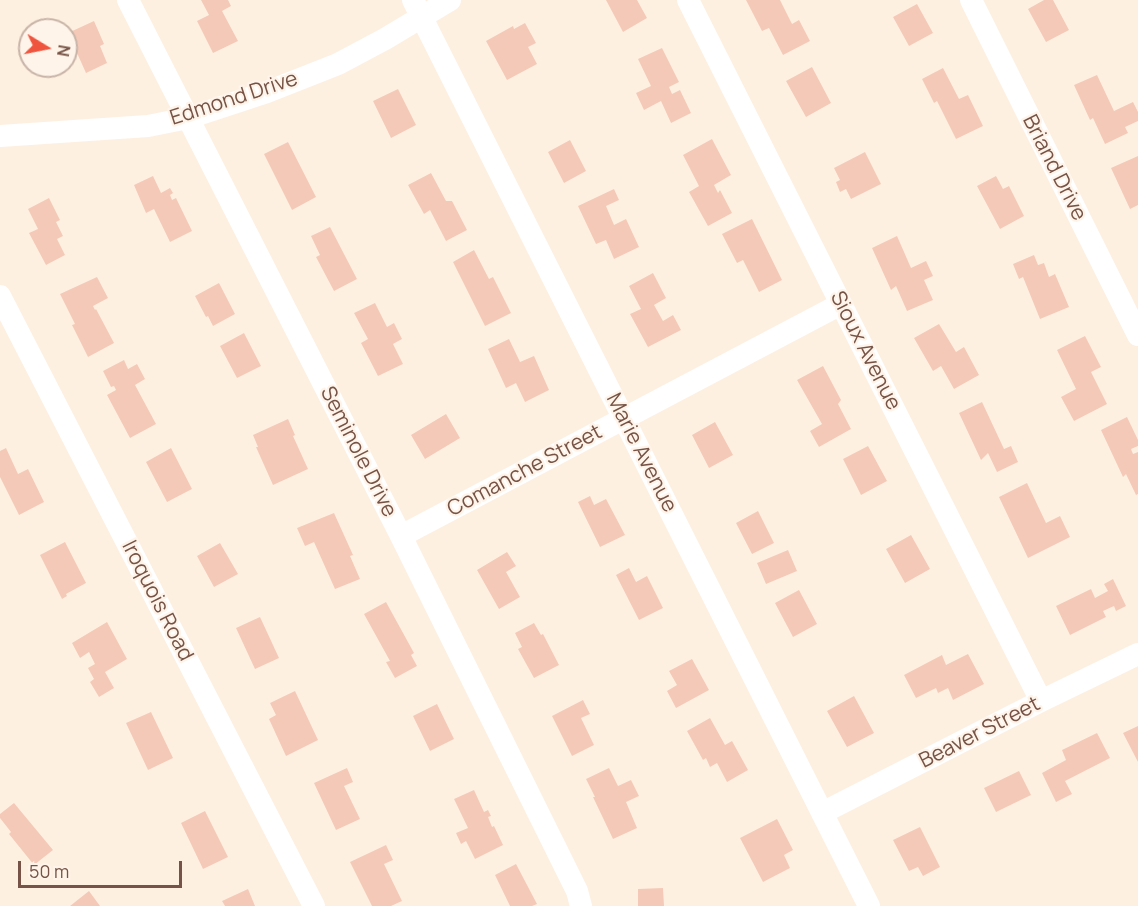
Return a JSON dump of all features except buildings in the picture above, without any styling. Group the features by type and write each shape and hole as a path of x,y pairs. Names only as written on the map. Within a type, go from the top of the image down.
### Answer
{"street":[{"name":"Seminole Drive","path":"128,0 400,536 577,891 581,906"},
{"name":"Edmond Drive","path":"0,136 148,126 188,118 267,92 338,64 385,39 417,8 450,0"},
{"name":"Sioux Avenue","path":"688,0 1041,701"},
{"name":"Briand Drive","path":"971,0 1138,335"},
{"name":"Marie Avenue","path":"417,8 869,906"},
{"name":"Iroquois Road","path":"0,296 314,906"},
{"name":"Comanche Street","path":"400,536 841,304"},
{"name":"Beaver Street","path":"822,813 1138,654"}]}
